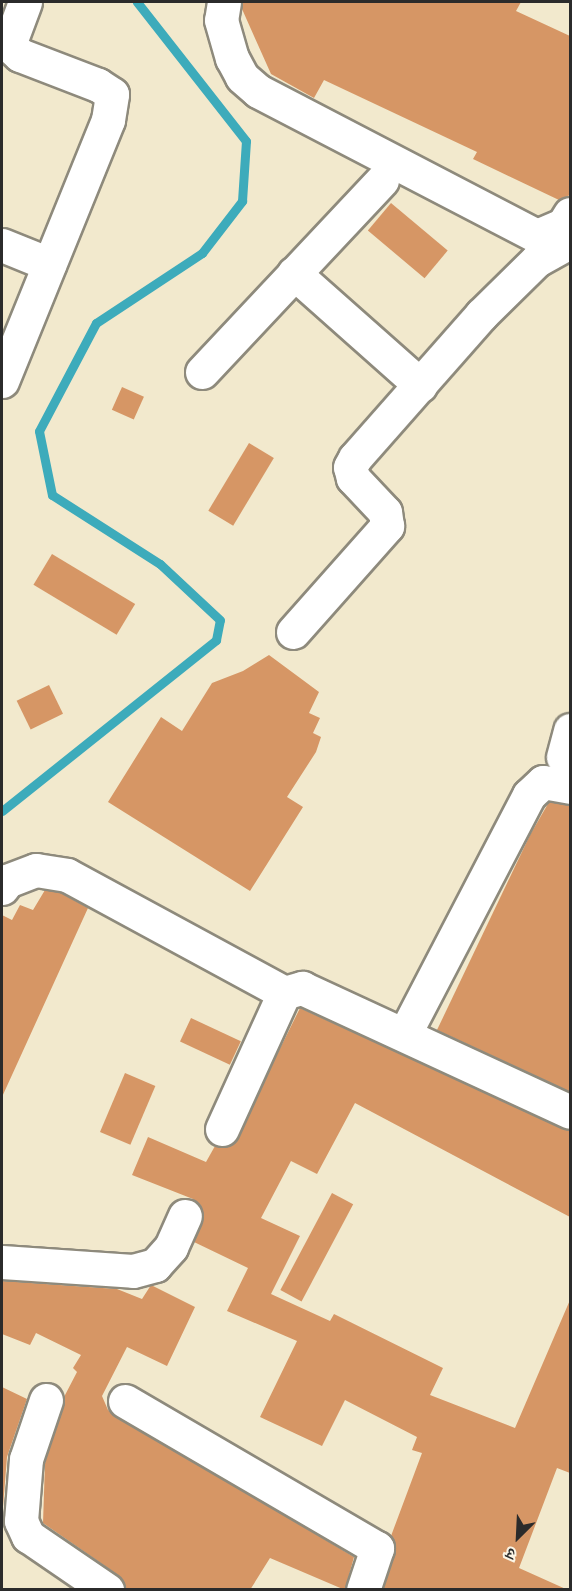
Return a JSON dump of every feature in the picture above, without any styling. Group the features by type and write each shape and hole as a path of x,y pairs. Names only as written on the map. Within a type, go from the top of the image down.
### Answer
{"street":[{"path":"2,381 108,120 112,94 98,85 20,55 5,44 25,2"},
{"path":"224,2 221,20 224,36 242,77 258,91 537,236 563,225 570,214"},
{"path":"202,372 382,180"},
{"path":"293,632 387,526 385,512 353,478 350,467 481,315 537,260 570,242"},
{"path":"2,245 49,264"},
{"path":"294,273 420,385"},
{"path":"405,1033 528,795 568,758"},
{"path":"2,888 7,881 36,870 67,875 284,993 302,988 405,1033 570,1112"},
{"path":"222,1129 284,993"},
{"path":"2,1262 133,1271 155,1265 171,1247 185,1216"},
{"path":"46,1400 26,1459 21,1521 28,1536 107,1590"},
{"path":"125,1401 377,1548 363,1590"}],"building":[{"path":"242,2 521,2 516,11 570,36 570,195 559,200 473,159 477,152 324,80 314,98 271,74 242,9"},
{"path":"391,203 448,251 425,278 368,231"},
{"path":"122,387 144,397 134,420 112,410"},
{"path":"249,443 274,458 233,526 208,511"},
{"path":"52,554 135,604 117,635 33,585"},
{"path":"269,655 319,692 309,713 320,718 313,733 321,737 316,752 287,797 303,807 250,891 108,802 161,717 182,731 212,683 243,671"},
{"path":"49,685 63,714 31,730 17,701"},
{"path":"549,802 570,805 570,1092 437,1030 530,835"},
{"path":"45,890 61,893 88,908 2,1097 2,915 12,920 20,905 33,910"},
{"path":"300,1008 570,1131 570,1217 355,1103 317,1174 291,1161 261,1218 300,1236 271,1294 330,1321 334,1314 443,1368 430,1395 515,1428 570,1300 570,1473 557,1468 519,1568 568,1590 383,1590 395,1553 391,1536 422,1453 412,1450 417,1437 345,1400 322,1446 260,1417 297,1341 227,1311 248,1268 194,1242 204,1215 193,1199 132,1175 148,1137 206,1162 215,1146 233,1144"},
{"path":"191,1018 241,1041 230,1065 180,1042"},
{"path":"125,1073 155,1086 130,1145 100,1132"},
{"path":"332,1193 353,1204 302,1301 280,1290"},
{"path":"2,1281 117,1289 142,1299 151,1285 195,1307 167,1366 127,1347 102,1396 108,1410 354,1557 345,1590 270,1558 250,1590 125,1590 118,1575 43,1523 45,1463 64,1397 77,1372 73,1368 81,1355 36,1333 30,1345 2,1334"},
{"path":"2,1387 27,1399 7,1457 2,1519"}],"waterway":[{"path":"2,811 216,640 220,620 160,564 52,495 39,431 96,323 202,253 242,201 246,141 137,2"}]}
